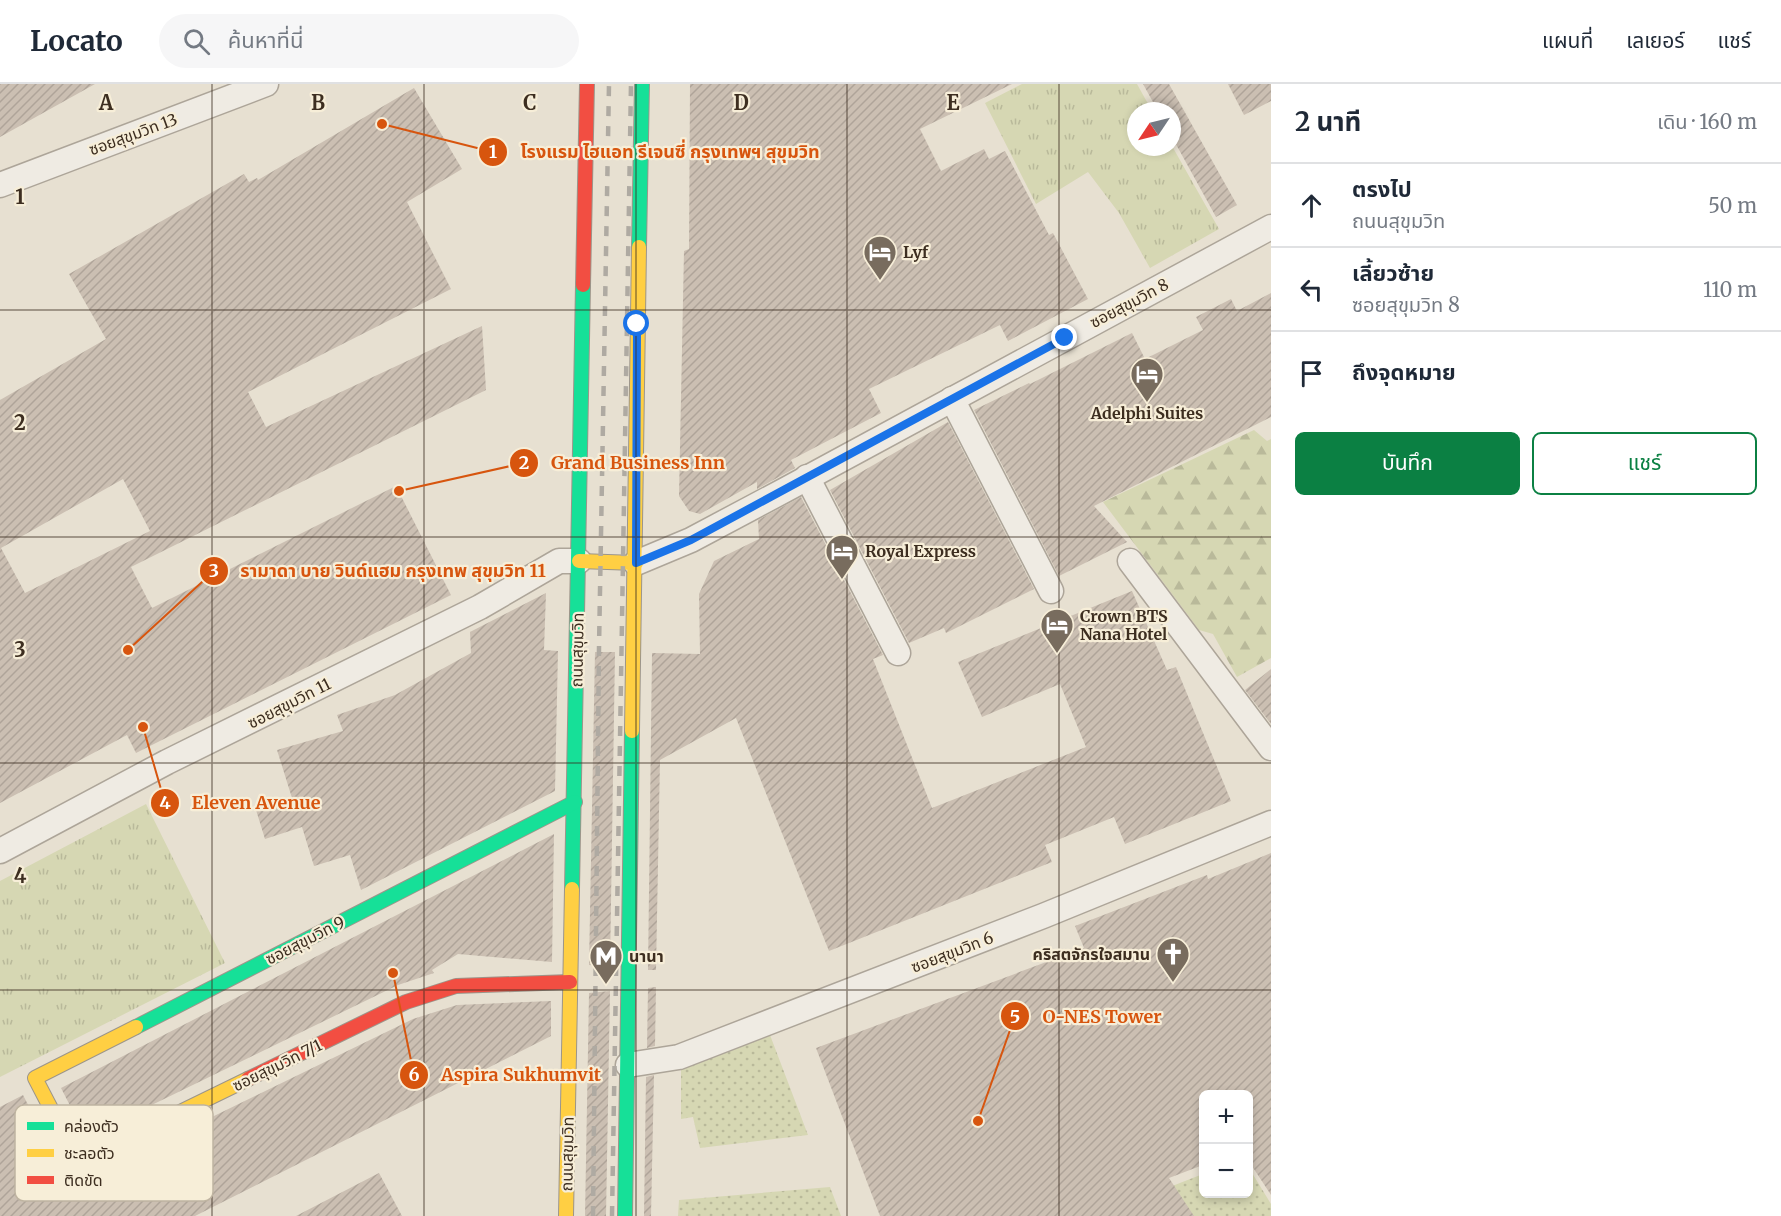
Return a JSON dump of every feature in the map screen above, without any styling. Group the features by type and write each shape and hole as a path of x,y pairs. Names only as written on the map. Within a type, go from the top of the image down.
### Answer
{"main road":[{"name":"ถนนสุขุมวิท","path":"566,1216 586,84"},
{"path":"625,1216 642,84"},
{"path":"579,561 636,563"},
{"name":"ซอยสุขุมวิท 9","path":"35,1078 575,802"},
{"name":"ซอยสุขุมวิท 7/1","path":"195,1105 406,1002 433,992 456,986 570,982"},
{"name":"ซอยสุขุมวิท 7/1","path":"35,1078 49,1105"}],"street":[{"name":"ซอยสุขุมวิท 13","path":"0,184 266,84"},
{"name":"ซอยสุขุมวิท 8","path":"636,563 691,540 1271,227"},
{"path":"952,399 1052,591"},
{"path":"807,477 898,653"},
{"name":"ซอยสุขุมวิท 11","path":"0,851 167,762 480,607 559,561 579,561"},
{"path":"1130,561 1271,748"},
{"name":"ซอยสุขุมวิท 6","path":"628,1065 680,1057 1032,921 1271,823"}],"green space":[{"path":"1022,84 1137,84 1147,102 1127,102 1127,156 1178,156 1219,229 1150,268 1119,213 1088,172 1036,204 985,103"},
{"path":"1254,430 1267,441 1271,439 1271,658 1237,677 1213,634 1199,630 1103,502"},
{"path":"146,804 225,963 0,1077 0,881"},
{"path":"770,1035 808,1135 700,1148 693,1117 681,1119 681,1069"},
{"path":"1253,1175 1271,1204 1271,1216 1155,1216 1144,1197 1199,1176 1199,1198 1253,1198"},
{"path":"830,1187 841,1216 678,1216 679,1200"}],"building":[{"path":"0,84 95,84 0,137"},
{"path":"690,84 1012,84 920,129 941,171 984,149 989,159 1005,151 1049,235 1053,233 1088,299 1008,341 1000,325 869,389 881,413 791,460 795,468 757,489 757,482 700,514 689,511 679,496 684,251 689,249"},
{"path":"1143,84 1169,84 1179,102 1153,102"},
{"path":"1228,84 1271,84 1271,101 1244,115"},
{"path":"414,88 462,169 407,202 451,289 248,392 266,427 482,326 486,390 131,567 152,608 396,486 451,595 136,753 127,735 0,803 0,400 106,339 69,274 244,174 249,182 257,178 258,180","holes":["123,479 150,531 25,593 1,548"]},
{"path":"1181,105 1237,205 1216,217 1181,153"},
{"path":"1271,293 1271,417 1094,506 1127,542 1059,576 974,410 1132,333 1145,359 1203,330 1196,317 1231,299 1237,311"},
{"path":"948,422 1034,589 946,633 944,628 909,643 830,490"},
{"path":"801,497 883,655 873,659 932,808 1086,747 1060,684 982,717 958,662 1132,591 1167,670 1176,667 1231,801 1125,844 1114,817 1045,845 1052,862 829,951 736,718 660,760 656,970 648,970 652,653 700,654 699,594 714,561 759,539 758,520"},
{"path":"546,593 544,650 558,651 555,791 361,890 350,855 314,866 302,827 265,839 256,810 292,798 277,750 343,731 337,715 395,695 471,653 470,632"},
{"path":"595,652 615,652 610,967 589,965"},
{"path":"1271,669 1271,724 1245,690"},
{"path":"554,834 552,962 458,954 432,970 434,973 398,985 152,1105 70,1105 61,1088"},
{"path":"1271,853 1271,1195 1253,1168 1253,1090 1199,1090 1199,1167 1169,1178 1194,1216 880,1216 816,1048 1084,948 1075,926 1207,875 1208,879"},
{"path":"656,987 655,1046 647,1048 648,988"},
{"path":"610,991 606,1216 585,1216 589,993"},
{"path":"551,1001 551,1036 195,1216 0,1216 0,1107 23,1095 28,1105 15,1105 15,1201 213,1201 213,1116 413,1019 457,1005"},
{"path":"654,1075 651,1216 644,1216 646,1077"},
{"path":"379,1173 402,1216 296,1216"}],"railway":[{"path":"593,1216 599,648 609,84"},
{"path":"612,1216 631,84"}],"traffic: fast":[{"path":"639,247 642,84"},
{"path":"572,889 583,285"},
{"path":"625,1216 632,731"},
{"path":"136,1027 575,802"}],"traffic: slow":[{"path":"632,731 639,247"},
{"path":"579,561 636,563"},
{"path":"566,1216 572,889"},
{"path":"49,1105 35,1078 136,1027"},
{"path":"195,1105 248,1079"}],"traffic: jam":[{"path":"583,285 587,84"},
{"path":"248,1079 406,1002 456,986 570,982"}],"place":[{"name":"โรงแรม ไฮแอท รีเจนซี่ กรุงเทพฯ สุขุมวิท","path":"382,124"},
{"name":"Lyf","path":"880,281"},
{"name":"Adelphi Suites","path":"1147,403"},
{"name":"Grand Business Inn","path":"399,491"},
{"name":"Royal Express","path":"842,580"},
{"name":"รามาดา บาย วินด์แฮม กรุงเทพ สุขุมวิท 11","path":"128,650"},
{"name":"Crown BTS Nana Hotel","path":"1057,654"},
{"name":"Eleven Avenue","path":"143,727"},
{"name":"Aspira Sukhumvit","path":"393,973"},
{"name":"คริสตจักรใจสมาน","path":"1173,983"},
{"name":"นานา","path":"606,985"},
{"name":"O-NES Tower","path":"978,1121"}],"route":[{"path":"637,324 636,563 691,540 1065,338"}]}
